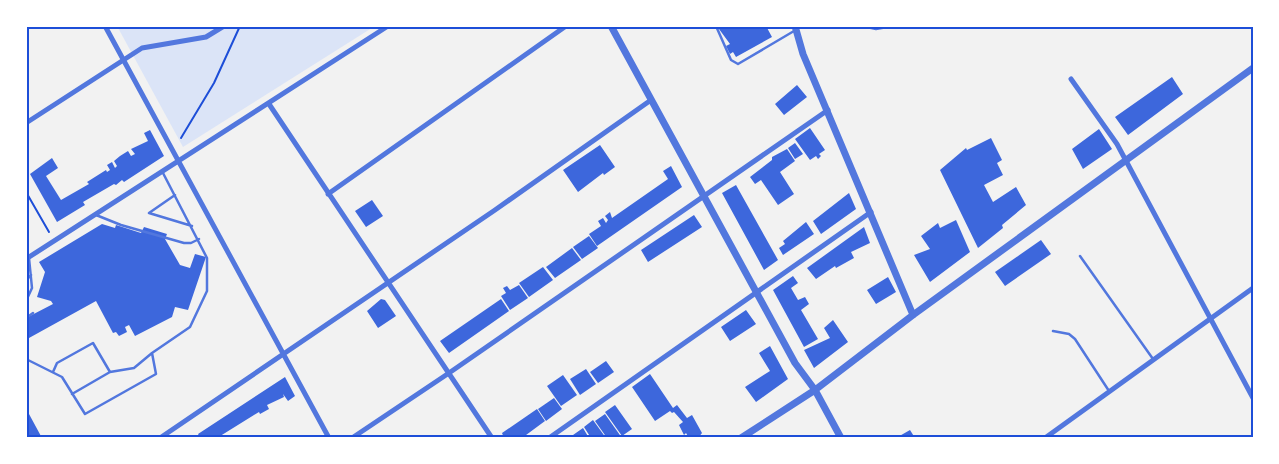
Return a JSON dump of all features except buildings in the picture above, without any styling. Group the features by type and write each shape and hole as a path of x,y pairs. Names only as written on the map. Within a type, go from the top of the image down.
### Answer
{"street":[{"path":"105,26 329,438"},
{"path":"26,123 142,48 206,37 224,26"},
{"path":"28,259 388,26"},
{"path":"328,194 566,26"},
{"path":"611,26 795,363 815,390 841,438"},
{"path":"795,28 913,315"},
{"path":"741,438 815,390 913,315 1253,68"},
{"path":"1071,79 1118,144 1125,161 1253,398"},
{"path":"160,438 651,100"},
{"path":"269,104 492,438"},
{"path":"352,438 449,373 828,110"},
{"path":"549,438 871,212"},
{"path":"1045,438 1253,288"}],"lane":[{"path":"716,26 731,60 738,64 795,28"},
{"path":"862,26 876,29 894,26"},
{"path":"72,394 110,372 134,368 190,327 207,291 207,258 199,238 163,173"},
{"path":"175,195 150,213 192,226"},
{"path":"96,215 121,225 184,243 191,243 199,238"},
{"path":"1080,256 1153,360"},
{"path":"26,301 32,288 28,259"},
{"path":"26,280 31,275"},
{"path":"26,318 33,312"},
{"path":"1053,331 1069,334 1075,339 1109,392"},
{"path":"53,372 57,363 93,343 110,372"},
{"path":"26,359 62,377 82,412 87,414 154,376 157,372 152,353"}],"path":[{"path":"181,138 214,84 240,26"},
{"path":"26,192 49,232"}],"shaded area":[{"path":"117,26 375,26 183,147"}]}
